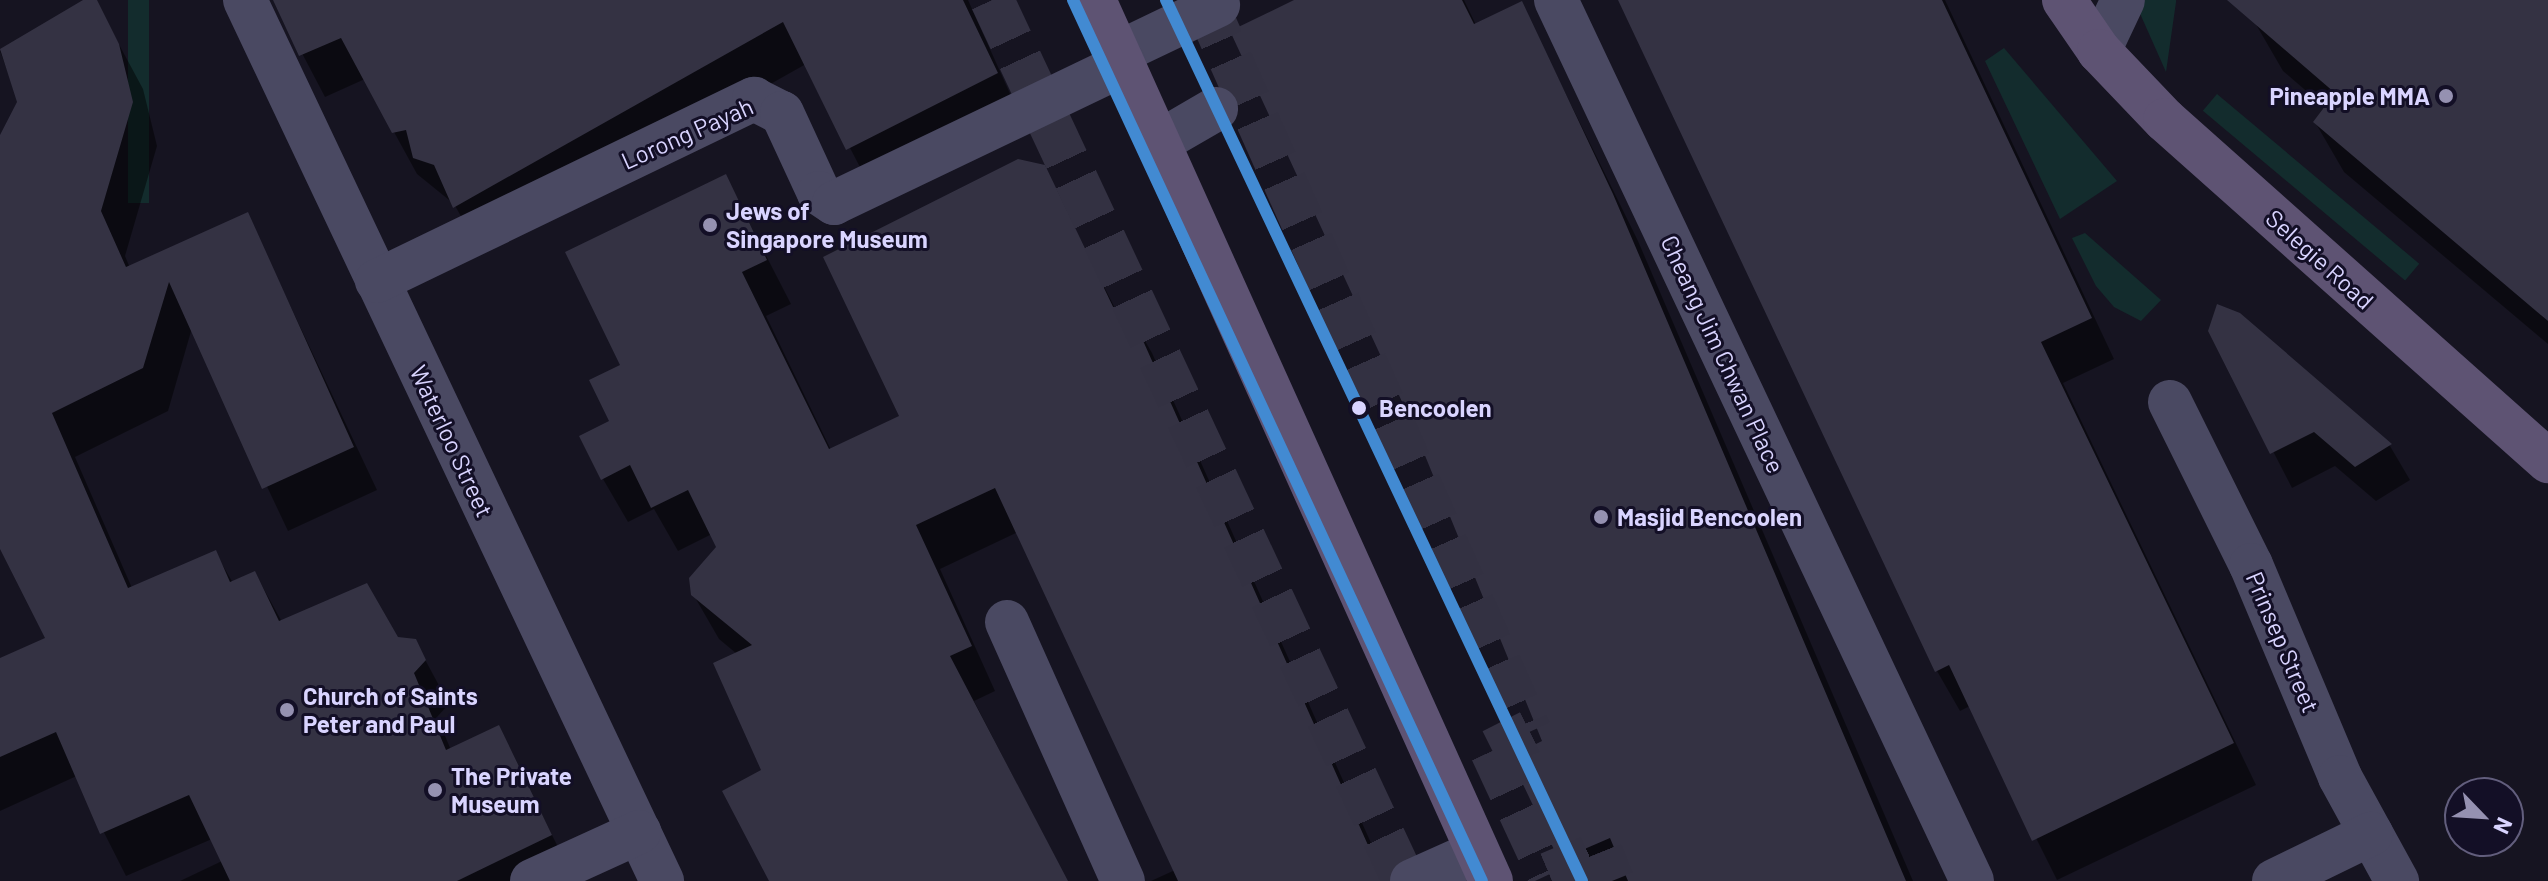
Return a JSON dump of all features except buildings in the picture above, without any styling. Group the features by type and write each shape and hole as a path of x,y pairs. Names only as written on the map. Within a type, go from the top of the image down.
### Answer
{"main road":[{"path":"1094,0 1484,867"},
{"path":"2064,0 2099,51"},
{"name":"Selegie Road","path":"2099,51 2165,120 2548,461"}],"street":[{"name":"Waterloo Street","path":"245,0 662,881"},
{"name":"Cheang Jim Chwan Place","path":"1556,0 1972,881"},
{"path":"2099,51 2123,0"},
{"path":"1121,59 1205,6"},
{"name":"Lorong Payah","path":"377,281 754,99 782,113 819,193 834,203 1121,59"},
{"path":"1159,142 1216,109"},
{"name":"Prinsep Street","path":"2170,402 2371,834 2397,881"},
{"path":"1007,622 1123,881"},
{"path":"532,881 639,832"},
{"path":"2274,881 2371,834"},
{"path":"1412,881 1484,867"}],"green space":[{"path":"128,0 149,0 149,203 128,203"},
{"path":"2134,0 2176,2 2166,72"},
{"path":"2004,48 2117,181 2060,219 1985,61"},
{"path":"2217,94 2419,264 2405,281 2203,111"},
{"path":"2085,233 2161,300 2141,321 2114,307 2096,286 2072,238"}],"tunnel":[{"path":"992,0 1404,881"},
{"path":"1204,0 1530,732 1492,751 1549,874 1601,852 1613,881"}],"transit line":[{"path":"1073,0 1482,881"},
{"path":"1166,0 1582,881"}],"place":[{"name":"Pineapple MMA","path":"2446,96"},
{"name":"Jews of Singapore Museum","path":"710,225"},
{"name":"Bencoolen","path":"1359,408"},
{"name":"Masjid Bencoolen","path":"1601,517"},
{"name":"Church of Saints Peter and Paul","path":"287,710"},
{"name":"The Private Museum","path":"435,790"}]}
